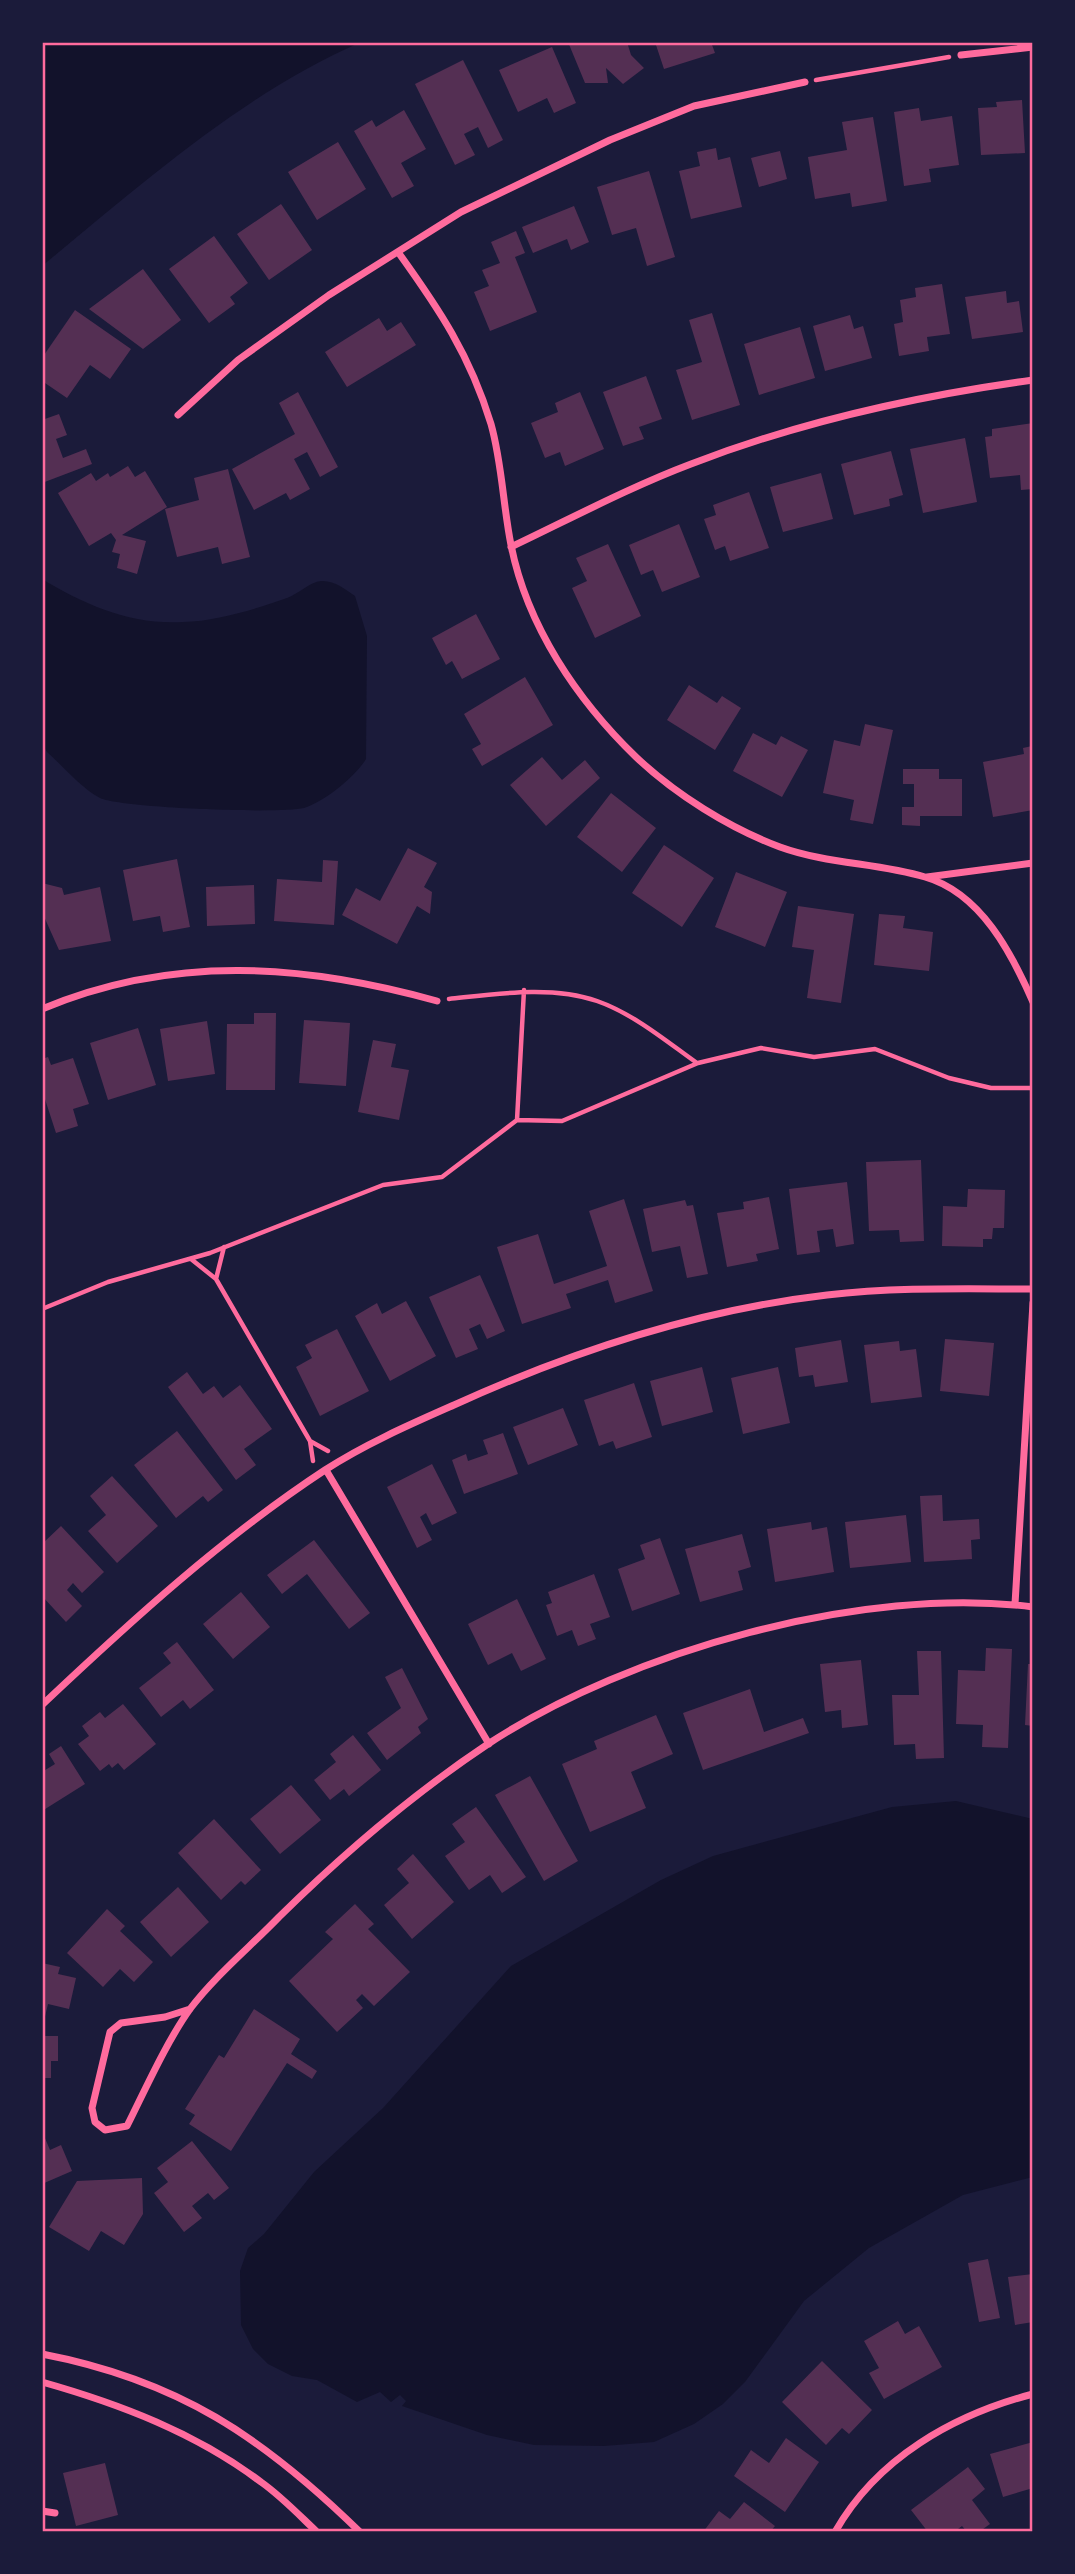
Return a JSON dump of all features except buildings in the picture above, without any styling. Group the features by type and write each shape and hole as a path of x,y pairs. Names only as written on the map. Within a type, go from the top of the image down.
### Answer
{"street":[{"path":"961,55 1033,47"},
{"path":"178,415 238,360 329,295 461,212 610,140 694,106 805,82"},
{"path":"398,252 452,329 491,425 511,547 527,599 573,686 638,759 721,817 779,846 836,862 927,877 1033,863"},
{"path":"511,547 689,464 763,438 895,402 1033,380"},
{"path":"927,877 955,892 976,909 1016,963 1033,1003"},
{"path":"42,1009 114,985 174,974 231,969 303,972 368,981 437,1001"},
{"path":"1033,994 1033,1003"},
{"path":"42,1705 175,1584 314,1478 413,1423 493,1387 581,1351 721,1313 826,1295 913,1289 1033,1289"},
{"path":"1015,1604 1033,1303"},
{"path":"326,1470 489,1744"},
{"path":"190,2009 165,2018 121,2023 110,2032 92,2108 94,2122 105,2130 127,2126 190,2009 316,1880 389,1819 489,1744 602,1684 692,1649 836,1613 902,1605 1033,1606"},
{"path":"42,2354 125,2375 207,2410 287,2464 360,2532"},
{"path":"42,2382 123,2406 214,2450 262,2482 317,2532"},
{"path":"835,2532 871,2485 901,2455 940,2429 972,2413 1033,2393"},
{"path":"42,2511 55,2513"}],"path":[{"path":"805,82 961,55"},
{"path":"517,1120 524,990"},
{"path":"437,1001 524,990 596,1000 641,1024 698,1063"},
{"path":"42,1309 108,1282 224,1247 383,1185 442,1177 517,1120 562,1121 698,1063 761,1048 814,1058 875,1049 949,1078 991,1088 1033,1088"},
{"path":"216,1279 224,1247"},
{"path":"190,1259 216,1279 310,1441 314,1478"}],"shaded area":[{"path":"42,42 361,42 317,63 234,114 156,173 42,266"},
{"path":"42,579 109,611 127,617 164,622 196,621 236,614 287,598 317,582 326,581 339,586 355,596 367,636 366,759 339,788 304,808 201,809 137,805 100,798 72,776 47,752 42,743"},
{"path":"956,1801 1033,1819 1033,2177 963,2195 869,2248 804,2301 745,2382 723,2404 694,2424 654,2442 604,2446 534,2445 487,2435 402,2406 406,2401 400,2395 391,2402 380,2392 357,2402 317,2380 292,2376 268,2364 253,2349 241,2325 240,2271 248,2248 264,2234 314,2172 383,2108 511,1966 661,1880 713,1856 892,1807"}]}
